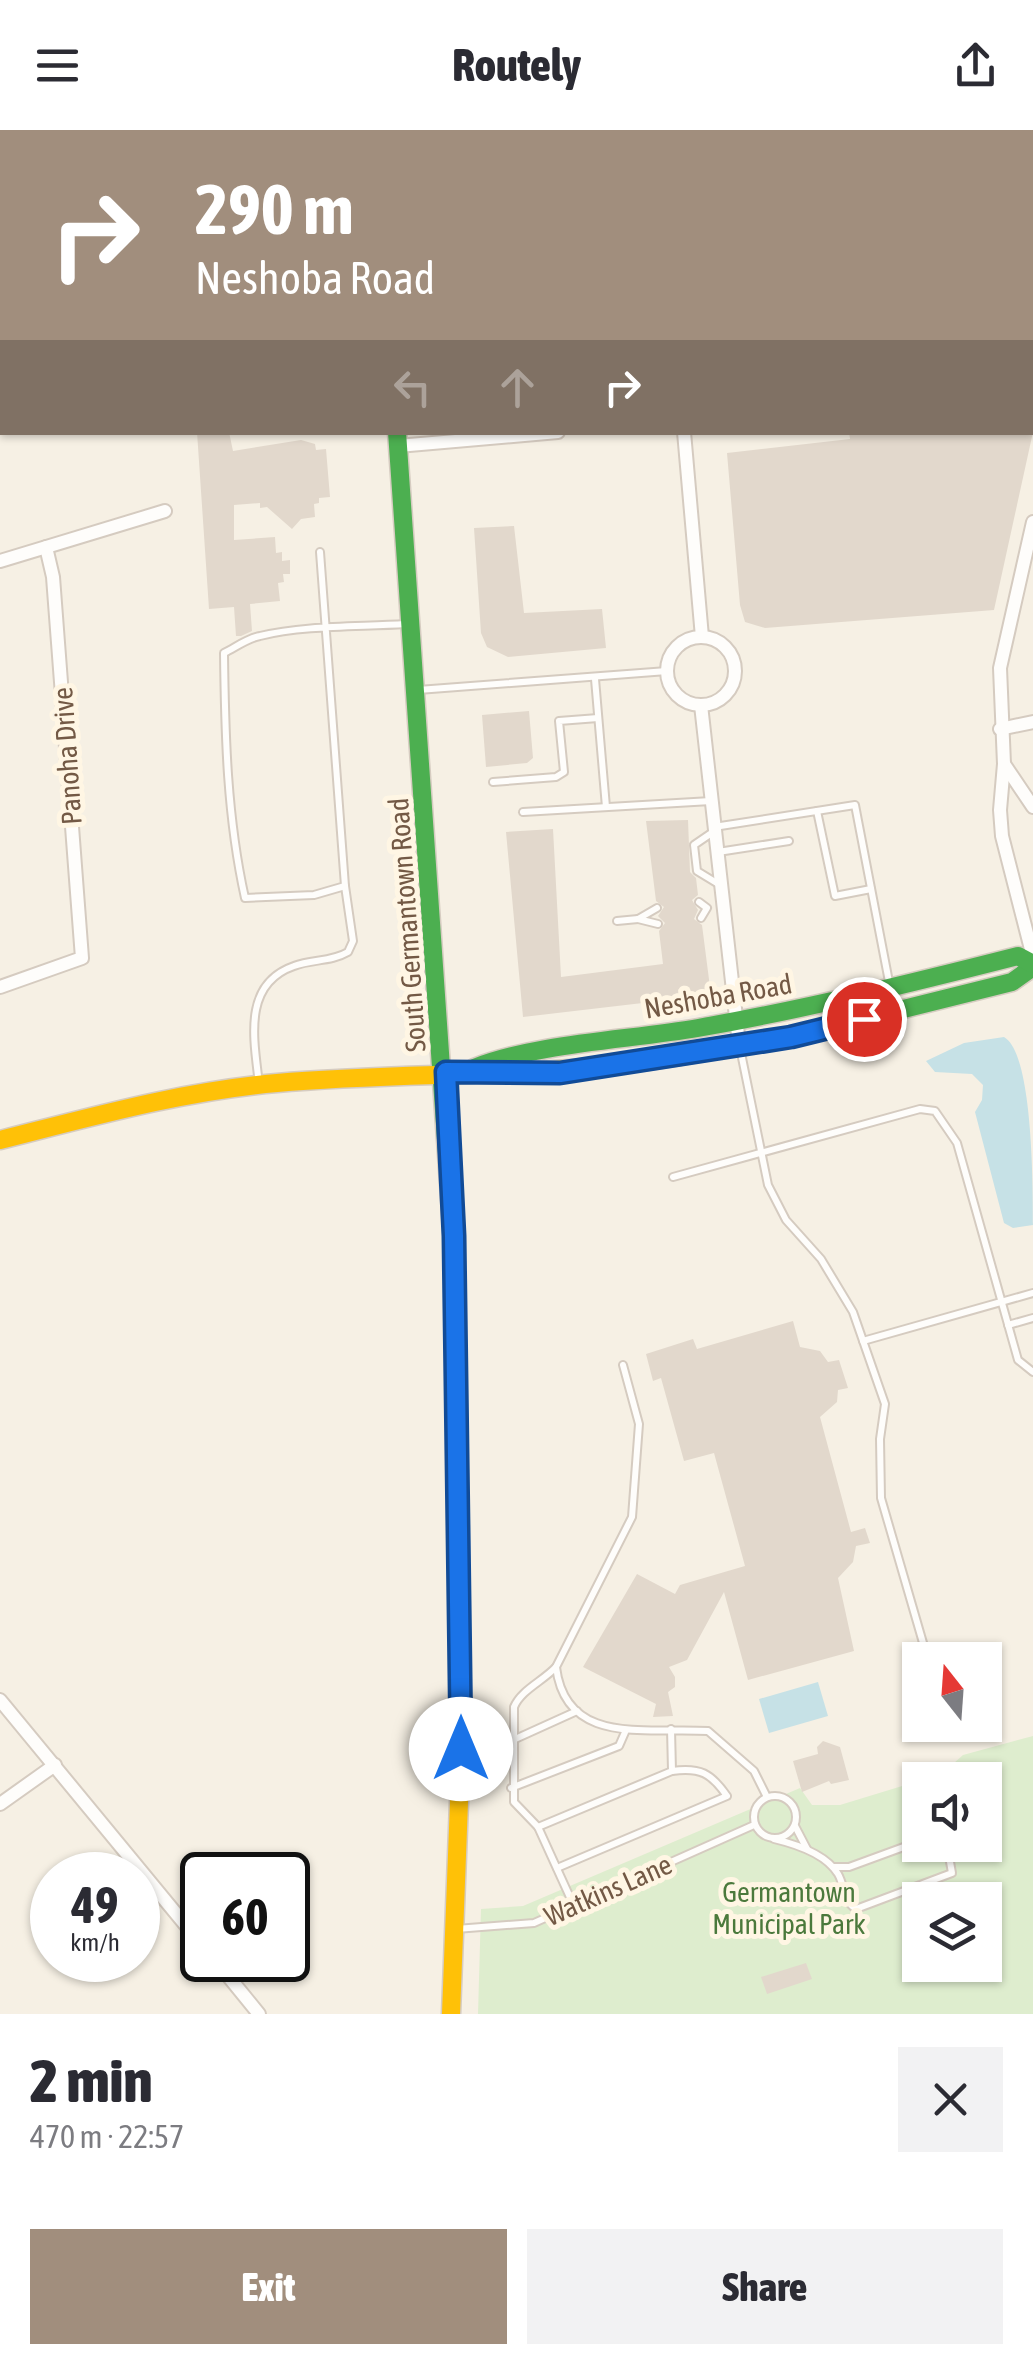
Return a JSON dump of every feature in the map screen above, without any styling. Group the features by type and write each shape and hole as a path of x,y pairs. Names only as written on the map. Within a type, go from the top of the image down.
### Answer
{"street":[{"path":"398,439 489,435"},
{"path":"684,435 702,637"},
{"name":"South Germantown Road","path":"398,439 453,1200 461,1562 451,2014"},
{"path":"0,561 165,512"},
{"path":"1033,522 1000,668 1002,836 1033,962"},
{"name":"Panoha Drive","path":"0,988 76,964 82,958 53,576 46,547"},
{"path":"702,637 720,643 735,667 730,689 722,698 702,705 691,704 674,691 667,671 674,651 691,639 702,637"},
{"path":"702,705 740,1044"},
{"path":"1000,729 1033,722"},
{"path":"1004,764 1033,807"},
{"name":"Neshoba Road","path":"0,1140 81,1118 259,1085 469,1071 560,1073 653,1061 791,1037 1012,982 1033,962 1018,956 737,1022 506,1055 469,1071"},
{"path":"0,1700 180,1918"},
{"path":"0,1804 55,1765"},
{"path":"233,1982 258,2014"}],"lane":[{"path":"259,1085 253,1027 257,998 279,973 348,952 353,941 345,886 320,552"},
{"path":"345,886 314,896 245,898 235,855 226,767 224,653 259,636 412,623"},
{"path":"416,690 667,671"},
{"path":"595,679 606,807"},
{"path":"493,782 556,778 564,772 560,721 598,718"},
{"path":"523,812 711,801"},
{"path":"720,885 697,871 694,845 714,830 855,805 890,988"},
{"path":"818,811 835,896 871,889"},
{"path":"716,852 789,841"},
{"path":"699,902 707,908 723,907"},
{"path":"638,919 656,908"},
{"path":"701,918 707,908"},
{"path":"617,922 638,919 658,924"},
{"path":"740,1044 768,1185 786,1220 821,1259 853,1312 885,1404 880,1439 881,1498 923,1642"},
{"path":"673,1177 920,1109 935,1111 958,1143 1018,1360 1033,1372"},
{"path":"863,1341 1033,1293"},
{"path":"1008,1325 1033,1318"},
{"path":"574,1906 538,1827 514,1802 512,1740 517,1699 542,1683 556,1667 632,1517 639,1424 622,1365"},
{"path":"556,1667 559,1694 590,1724 626,1730 708,1731 754,1771 766,1797"},
{"path":"512,1740 576,1711"},
{"path":"671,1729 672,1772"},
{"path":"511,1788 619,1746 626,1730"},
{"path":"538,1827 672,1772 695,1768 713,1776 727,1796 557,1868"},
{"path":"807,1850 794,1826 795,1809 790,1802 766,1797 755,1809 754,1825 759,1832 807,1850 832,1867 848,1904 856,1909 952,1873 950,1862"},
{"name":"Watkins Lane","path":"455,1929 534,1923 754,1825"},
{"path":"774,1839 794,1826"},
{"path":"832,1867 849,1867 902,1848"}],"green space":[{"name":"Germantown Municipal Park","path":"1033,1736 1033,2014 478,2014 481,1909 523,1906 800,1788 812,1805 840,1805 902,1786 902,1862 1002,1862 1002,1762 955,1762 963,1755"}],"water":[{"path":"1004,1037 1014,1048 1021,1068 1031,1152 1033,1225 1013,1228 1004,1223 975,1112 982,1100 983,1085 972,1074 935,1072 926,1061 964,1043"},
{"path":"818,1682 828,1716 769,1733 759,1699"}],"building":[{"path":"197,435 230,435 233,451 301,440 315,444 316,450 326,449 330,497 319,498 319,503 314,504 315,517 301,519 292,529 267,507 260,508 260,503 234,505 234,540 275,537 276,553 282,552 282,561 290,560 290,574 283,574 284,582 278,583 280,601 250,604 252,631 241,636 236,636 234,607 209,609"},
{"path":"849,435 1032,435 994,610 765,628 745,622 740,605 727,453 850,439"},
{"path":"514,526 524,613 602,609 606,648 508,657 487,647 481,633 474,528"},
{"path":"529,711 533,758 527,763 486,767 482,715"},
{"path":"688,820 690,872 696,878 698,895 692,900 698,910 694,919 702,925 711,995 523,1017 506,832 553,829 561,977 663,964 659,931 665,923 658,916 664,907 656,901 646,821"},
{"path":"793,1321 800,1347 820,1351 828,1362 839,1360 848,1388 838,1390 837,1402 820,1417 851,1532 865,1528 870,1543 856,1546 853,1562 838,1578 854,1651 748,1680 724,1592 687,1660 669,1667 675,1677 675,1687 668,1692 673,1716 653,1717 656,1704 583,1667 637,1574 675,1594 680,1585 745,1566 714,1453 684,1461 661,1378 653,1381 646,1354 693,1339 697,1349"},
{"path":"823,1741 840,1747 849,1780 831,1784 829,1781 802,1792 793,1761 818,1754 817,1747"},
{"path":"806,1963 812,1979 767,1994 761,1977"}],"traffic: fast":[{"path":"397,435 454,1255"},
{"path":"474,1068 526,1053 779,1013 1018,956 1033,964"},
{"path":"680,1056 791,1037 1012,982 1033,967"}],"traffic: slow":[{"path":"0,1140 137,1106 242,1087 327,1079 580,1068 680,1056"},
{"path":"451,2014 461,1749 457,1491"}],"traffic: jam":[{"path":"454,1255 457,1491"}],"route":[{"path":"461,1749 454,1236 446,1072 560,1073 791,1037 864,1019"}]}
